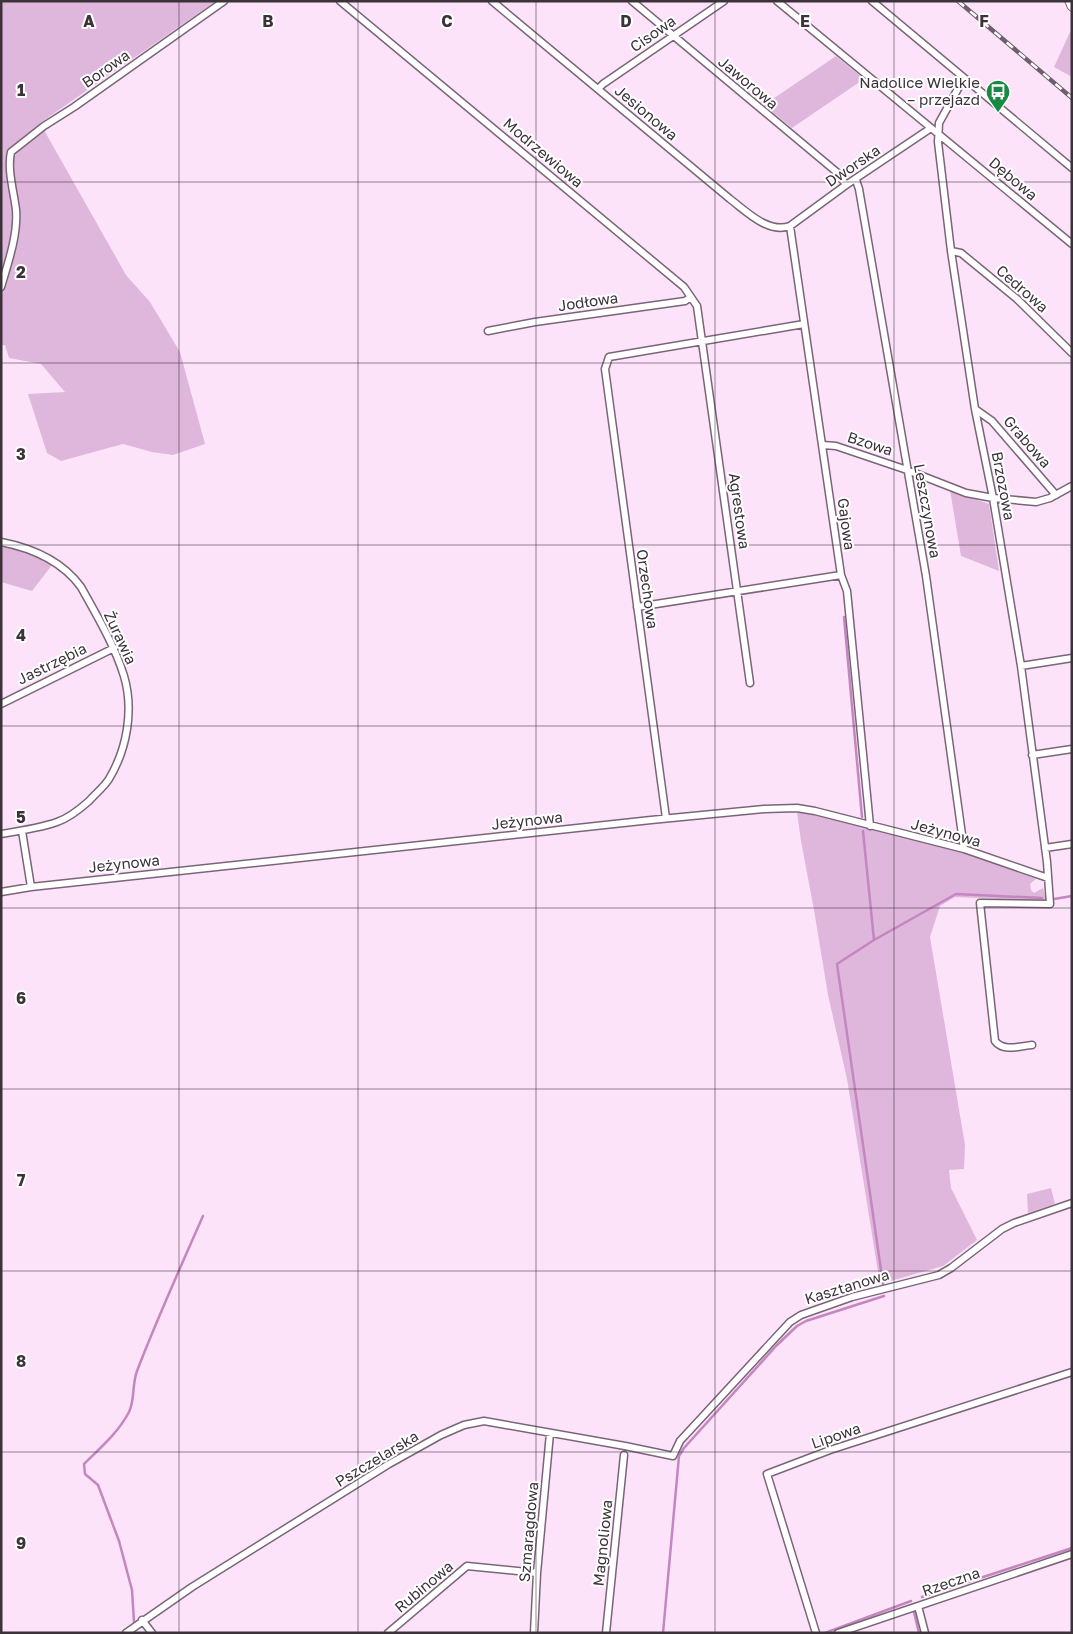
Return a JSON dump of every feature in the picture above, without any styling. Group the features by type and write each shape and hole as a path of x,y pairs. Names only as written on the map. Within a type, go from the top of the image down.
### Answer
{"street":[{"name":"Borowa","path":"1,287 16,225 10,162 11,152 27,138 224,1"},
{"name":"Modrzewiowa","path":"340,1 684,287 697,306 703,342"},
{"name":"Jesionowa","path":"492,1 749,213 768,225 781,229 790,226"},
{"name":"Jaworowa","path":"632,1 839,174 846,185"},
{"name":"Cisowa","path":"598,89 724,1"},
{"name":"Dębowa","path":"777,1 1072,244"},
{"path":"872,1 1072,168"},
{"path":"1070,1 1072,6"},
{"name":"Brzozowa","path":"965,79 939,123 938,134 951,251 975,409 993,498 1021,666 1045,848 1050,904 980,903 995,1041 1004,1048 1032,1045"},
{"name":"Dworska","path":"790,226 846,185 931,128"},
{"name":"Leszczynowa","path":"856,180 926,576 964,849"},
{"name":"Gajowa","path":"790,226 823,445 840,575 847,591 870,826"},
{"name":"Cedrowa","path":"951,251 961,254 1017,299 1072,353"},
{"name":"Jodłowa","path":"488,330 685,301 691,297"},
{"path":"703,342 804,324"},
{"name":"Orzechowa","path":"666,818 605,369 609,357 703,342"},
{"name":"Agrestowa","path":"703,342 750,683"},
{"name":"Grabowa","path":"975,409 992,421 1056,495"},
{"name":"Bzowa","path":"823,445 836,446 907,470 966,493 993,498"},
{"path":"993,498 1036,502 1050,498 1072,486"},
{"name":"Żurawia","path":"1,542 22,547 46,557 58,564 81,587 114,648 124,678 129,708 122,748 109,780 83,806 70,816 57,822 1,834"},
{"path":"637,607 840,575"},
{"name":"Jastrzębia","path":"1,704 114,648"},
{"path":"1021,666 1072,658"},
{"path":"1032,754 1072,750"},
{"name":"Jeżynowa","path":"1,892 31,887 666,818 797,808 964,849 1048,878"},
{"path":"22,831 31,887"},
{"path":"1045,848 1072,844"},
{"name":"Kasztanowa","path":"673,1456 680,1441 790,1322 801,1315 874,1291 939,1275 1002,1229 1072,1203"},
{"name":"Lipowa","path":"816,1633 766,1474 830,1450 1072,1372"},
{"name":"Pszczelarska","path":"126,1633 142,1620 192,1587 324,1505 441,1435 464,1425 484,1421 673,1456"},
{"name":"Szmaragdowa","path":"534,1633 537,1573 550,1434"},
{"name":"Magnoliowa","path":"606,1633 624,1455"},
{"name":"Rzeczna","path":"838,1633 1072,1554"},
{"name":"Rubinowa","path":"388,1633 467,1566 537,1573"},
{"path":"918,1606 925,1633"},
{"path":"142,1620 152,1633"}],"shaded area":[{"path":"1,1 216,1 40,123 126,275 150,302 180,352 205,444 173,455 152,452 123,444 61,461 47,453 28,394 65,392 41,364 9,358 5,345 1,345"},
{"path":"1070,32 1072,34 1072,77 1054,67"},
{"path":"836,56 864,79 792,128 764,105"},
{"path":"950,490 989,504 999,571 961,556"},
{"path":"1,547 22,550 52,565 32,591 1,582"},
{"path":"797,812 822,816 964,853 1036,879 1030,884 1031,890 1034,893 1043,888 1046,901 955,897 940,906 930,937 965,1145 964,1169 949,1170 951,1188 977,1240 943,1266 880,1284 847,1079 828,995"},
{"path":"1051,1188 1055,1204 1028,1213 1027,1194"}],"waterway":[{"path":"844,617 862,817"},
{"path":"863,831 874,940"},
{"path":"883,1284 837,964 874,940 956,894 1042,898"},
{"path":"1054,899 1072,896"},
{"path":"134,1622 132,1590 119,1541 98,1485 85,1474 84,1464 114,1433 129,1412 137,1371 203,1216"},
{"path":"663,1633 679,1456 684,1448 776,1346 797,1326 806,1321 884,1296"},
{"path":"922,1597 1072,1548"},
{"path":"825,1633 911,1601"},
{"path":"914,1612 919,1633"}],"railway":[{"path":"958,1 1072,98"}],"place":[{"name":"Nadolice Wielkie – przejazd","path":"998,113"}]}
